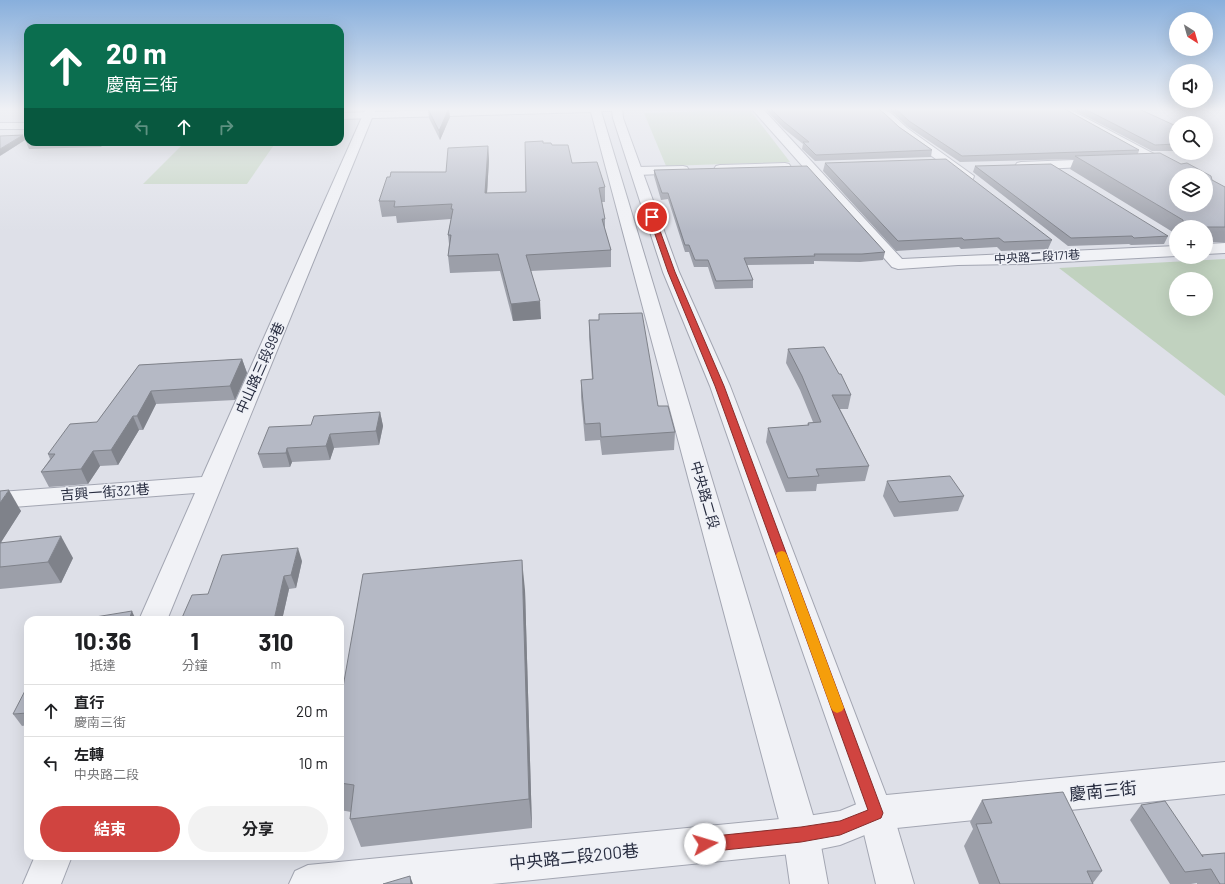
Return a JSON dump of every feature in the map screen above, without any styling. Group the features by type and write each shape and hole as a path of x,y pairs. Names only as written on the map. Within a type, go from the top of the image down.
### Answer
{"street":[{"name":"中山路三段99巷","path":"155,616 210,484 294,292 353,149"},
{"name":"中央路二段","path":"621,149 801,835 809,884"},
{"path":"629,149 671,272 720,386 876,813 895,884"},
{"path":"793,149 809,167"},
{"path":"930,149 976,183"},
{"path":"1135,149 1170,168"},
{"path":"1133,162 1156,161"},
{"path":"924,162 973,167"},
{"path":"1012,166 1110,163"},
{"path":"1052,165 1072,177"},
{"path":"708,169 825,166"},
{"name":"中央路二段171巷","path":"809,167 834,192 898,264 958,260 1025,259 1169,245"},
{"path":"637,171 694,170"},
{"path":"1057,246 1069,255"},
{"path":"1213,249 1225,248"},
{"name":"吉興一街321巷","path":"0,500 210,484"},
{"name":"慶南三街","path":"840,828 876,813 1225,778"},
{"name":"中央路二段200巷","path":"308,884 801,835 840,828"},
{"path":"42,884 52,860"}],"green space":[{"path":"178,149 271,149 247,184 143,184"},
{"path":"659,149 780,149 790,162 666,166"},
{"path":"1225,259 1225,396 1059,268 1169,262 1169,264 1213,264 1213,260"}],"building":[{"path":"448,149 488,149 485,193 526,192 525,149 569,149 572,163 597,162 605,187 599,188 605,219 602,219 611,250 526,255 540,301 511,304 498,254 448,256 451,235 448,235 453,209 451,209 452,204 394,207 395,201 379,201 387,177 390,177 391,172 446,172"},
{"path":"810,149 932,150 816,155"},
{"path":"952,149 1139,150 962,156"},
{"path":"1160,153 1169,158 1169,160 1173,160 1181,164 1187,163 1196,168 1169,168 1169,212 1075,156"},
{"path":"946,159 1052,240 1004,242 999,238 964,240 962,238 898,241 825,163"},
{"path":"1051,164 1168,236 1134,238 1132,236 1071,238 975,166"},
{"path":"807,166 885,252 744,258 753,280 716,281 708,260 695,260 689,245 685,245 668,193 662,193 654,170"},
{"path":"1213,181 1225,187 1225,227 1213,227 1213,220 1183,220 1170,212 1213,212"},
{"path":"642,313 658,406 668,406 675,432 601,437 600,423 585,424 581,380 593,379 589,320 599,320 599,314"},
{"path":"824,347 839,374 841,374 851,395 832,395 869,466 816,469 819,476 788,478 768,428 809,425 808,423 821,422 802,376 788,349"},
{"path":"242,359 230,386 151,391 137,416 133,416 111,450 93,451 81,469 41,472 55,454 48,454 70,424 97,422 139,365"},
{"path":"380,412 376,431 330,434 326,446 287,448 286,453 258,454 269,427 311,425 314,416"},
{"path":"950,476 964,496 899,502 887,481"},
{"path":"9,490 0,503 0,491"},
{"path":"61,536 48,562 0,567 0,543"},
{"path":"298,548 291,575 284,576 275,616 183,616 192,595 208,594 222,555"},
{"path":"522,560 529,799 350,819 354,785 344,784 344,681 363,574"},
{"path":"132,611 130,616 101,616"},
{"path":"24,693 24,713 13,714"},
{"path":"1063,792 1102,871 1087,871 1093,884 1000,884 976,824 992,823 982,800"},
{"path":"1165,801 1203,857 1202,855 1225,853 1225,884 1220,884 1211,869 1185,872 1141,805"},
{"path":"410,876 411,884 383,884"}],"slow traffic":[{"path":"782,555 837,708"}],"route":[{"path":"652,217 671,272 720,386 876,813 840,828 801,835 705,844"}]}
